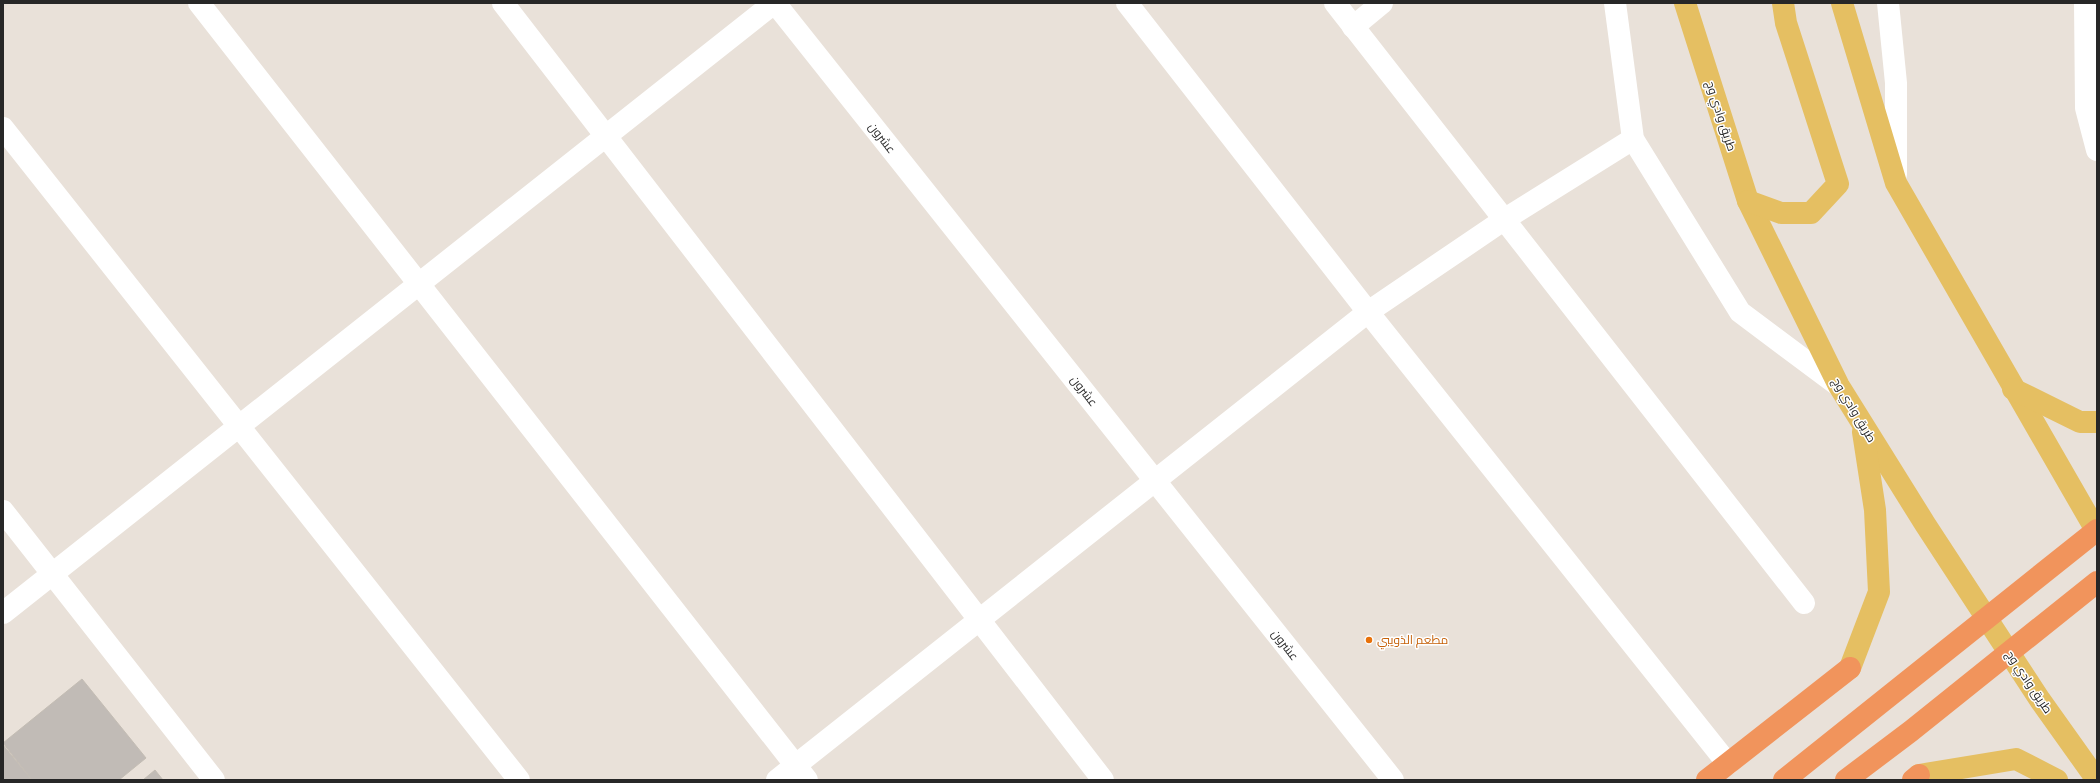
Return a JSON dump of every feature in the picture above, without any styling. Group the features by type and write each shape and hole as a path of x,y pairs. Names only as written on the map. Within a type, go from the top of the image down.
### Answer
{"highway":[{"path":"1784,780 2097,531"},
{"path":"1846,780 2097,582"},
{"path":"1707,780 1850,668"}],"main road":[{"name":"طريق وادي وج","path":"1685,3 1748,201 1839,386 2040,700 2097,780"},
{"path":"1748,201 1781,213 1811,213 1838,184 1786,24 1783,3"},
{"path":"1842,3 1896,183 2013,389 2097,531"},
{"path":"2013,389 2080,422 2097,422"},
{"path":"1850,668 1879,592 1875,510 1862,423"},
{"path":"1916,777 2016,759 2056,780"}],"street":[{"path":"503,3 1103,780"},
{"path":"3,613 774,3"},
{"name":"عشرون","path":"774,3 1393,780"},
{"path":"1127,3 1368,312 1728,764"},
{"path":"1335,3 1804,603"},
{"path":"1353,27 1382,3"},
{"path":"1615,3 1633,139 1740,312 1839,386"},
{"path":"1888,3 1896,83 1896,183"},
{"path":"2085,3 2091,105 2097,150"},
{"path":"206,5 419,284 802,773"},
{"path":"6,139 239,426 519,780"},
{"path":"777,780 802,773 979,620 1368,312 1505,219 1633,139"},
{"path":"3,511 214,780"}],"building":[{"path":"82,679 146,758 119,780 32,780 3,743"},
{"path":"3,745 32,780 3,780"},
{"path":"155,770 163,780 143,780"}],"place":[{"name":"مطعم الذويبي","path":"1369,640"}]}
